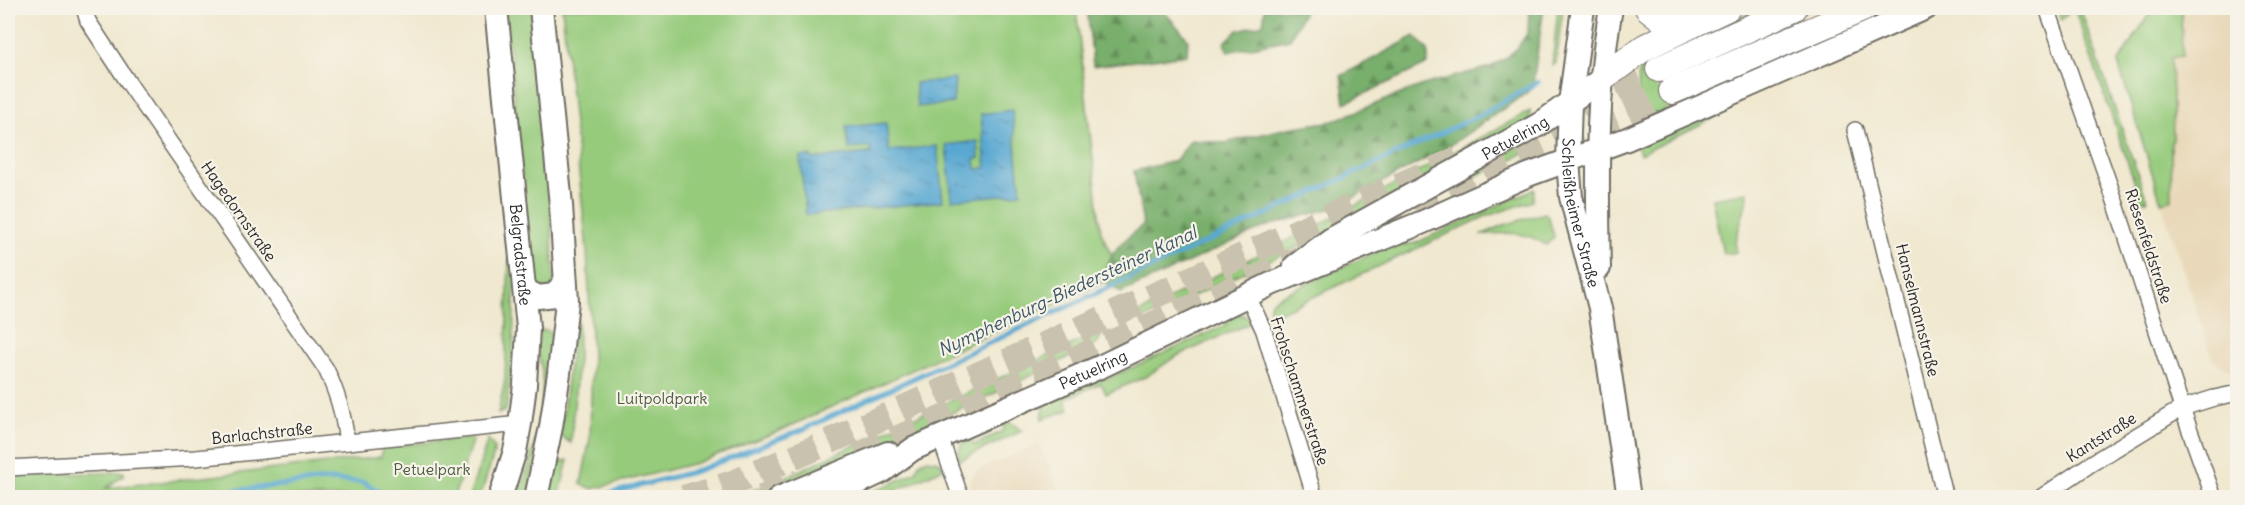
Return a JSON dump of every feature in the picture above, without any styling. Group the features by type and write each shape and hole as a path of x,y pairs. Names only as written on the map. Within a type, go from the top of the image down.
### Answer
{"highway":[{"path":"1648,8 1662,19 1691,25"},
{"path":"1603,78 1645,48 1727,8"},
{"path":"1659,69 1794,8"},
{"path":"1672,91 1864,8"}],"main road":[{"name":"Belgradstraße","path":"496,8 528,328 520,424 515,451 500,498"},
{"path":"536,498 551,427 567,301 561,205 541,8"},
{"name":"Schleißheimer Straße","path":"1583,8 1570,103 1568,161 1571,197 1600,308 1629,498"},
{"name":"Schleißheimer Straße","path":"1600,308 1599,151 1605,41 1611,8"},
{"name":"Petuelring","path":"826,498 883,471 913,449 1102,366 1271,284 1413,226 1528,175 1599,151 1926,8"},
{"name":"Petuelring","path":"1271,284 1330,240 1504,146 1540,124 1603,78"},
{"path":"525,290 538,297 555,295 565,281"},
{"path":"528,328 539,321 555,322 564,331"},
{"name":"Petuelring","path":"779,498 884,454 913,449"}],"street":[{"name":"Hagedornstraße","path":"84,8 88,21 130,85 326,369 341,404 347,442"},
{"name":"Riesenfeldstraße","path":"2047,8 2113,195 2182,408 2214,498"},
{"name":"Hanselmannstraße","path":"1856,130 1945,498"},
{"name":"Frohschammerstraße","path":"1248,296 1264,331 1314,494"},
{"name":"Kantstraße","path":"2040,498 2182,408 2238,393"},
{"name":"Barlachstraße","path":"8,468 196,458 520,424"},
{"path":"940,437 961,498"}],"shaded area":[{"path":"2153,8 2237,8 2237,372 2235,373 2213,360 2118,63"},
{"path":"1039,444 1063,497 976,497 969,481 977,471"}],"green space":[{"path":"505,8 531,8 551,207 554,282 548,290 533,284"},
{"name":"Luitpoldpark","path":"562,8 1076,8 1101,232 1120,274 782,430 696,463 593,489 581,484 590,438 592,357 587,250"},
{"path":"1087,8 1161,8 1188,39 1187,55 1093,66"},
{"path":"1265,8 1306,8 1290,39 1228,52 1224,43 1238,30 1263,24"},
{"path":"1529,8 1544,8 1532,89 1446,148 1336,207 1267,226 1121,293 1102,280 1117,248 1143,225 1134,171 1175,161 1191,140 1225,143 1288,128 1333,121 1423,85 1490,67 1505,59 1518,47 1528,32"},
{"path":"1558,8 1563,8 1556,63 1552,66"},
{"path":"1759,8 1766,8 1657,58 1676,101 1890,8 1903,8 1637,124 1639,63"},
{"path":"2057,8 2074,8 2061,20"},
{"path":"2074,8 2080,8 2147,201 2133,199 2135,183"},
{"path":"2153,8 2181,8 2182,56 2171,58 2172,200 2161,202 2118,63"},
{"path":"1415,36 1428,50 1428,64 1345,103 1341,76"},
{"path":"1718,109 1722,114 1640,154 1637,145"},
{"path":"1530,111 1529,121 1321,236 1142,320 1131,317 1321,224"},
{"path":"1530,140 1529,151 1418,203"},
{"path":"1534,189 1533,201 1484,217 1275,315 1268,314 1271,302 1276,298 1382,249 1416,243"},
{"path":"1747,192 1748,197 1735,242 1737,252 1723,254 1712,198"},
{"path":"1545,213 1549,218 1554,237 1546,245 1523,235 1499,233 1481,235 1504,225"},
{"path":"509,259 515,263 513,358 506,410 498,414 505,380"},
{"path":"577,302 578,357 571,443 560,436"},
{"path":"1238,313 1255,321 1175,357 1147,376 1106,394 1101,383 1065,399 1069,410 1042,419 1045,403 1097,377 1107,379 1226,325 1230,317"},
{"path":"1103,330 1098,343 993,394 776,492 762,497 731,498 773,483"},
{"path":"539,331 549,331 553,340 549,388 528,497 518,498 540,419 542,372 534,340"},
{"path":"1009,421 1022,431 956,462 961,444 969,440 975,445 1003,431 1004,424"},
{"name":"Petuelpark","path":"473,438 454,497 8,497 8,476 124,472 124,475 106,488 381,457 382,447"},
{"path":"488,439 494,447 494,454 480,497 470,494"},
{"path":"928,459 939,461 944,468 882,497 860,498 916,472 919,463"},
{"path":"568,460 559,497 545,498 553,464"}],"water":[{"path":"955,79 953,103 917,107 915,83"},
{"path":"1012,110 1021,193 952,200 946,145 978,141 979,159 975,159 976,169 986,168 981,114"},
{"path":"886,123 889,151 937,146 943,201 806,215 800,157 811,156 812,159 871,153 870,147 849,149 846,127"}],"waterway":[{"name":"Nymphenburg-Biedersteiner Kanal","path":"596,497 696,471 804,429 1482,114 1538,82"},
{"name":"Nymphenburg-Biedersteiner Kanal","path":"170,498 327,480 363,482 391,498"}],"tunnel":[{"path":"1580,104 1659,69"},
{"path":"1378,223 1672,91"},
{"path":"684,498 733,483 799,455 1465,156"},
{"path":"858,456 1315,252"},
{"path":"762,498 800,482"}]}
